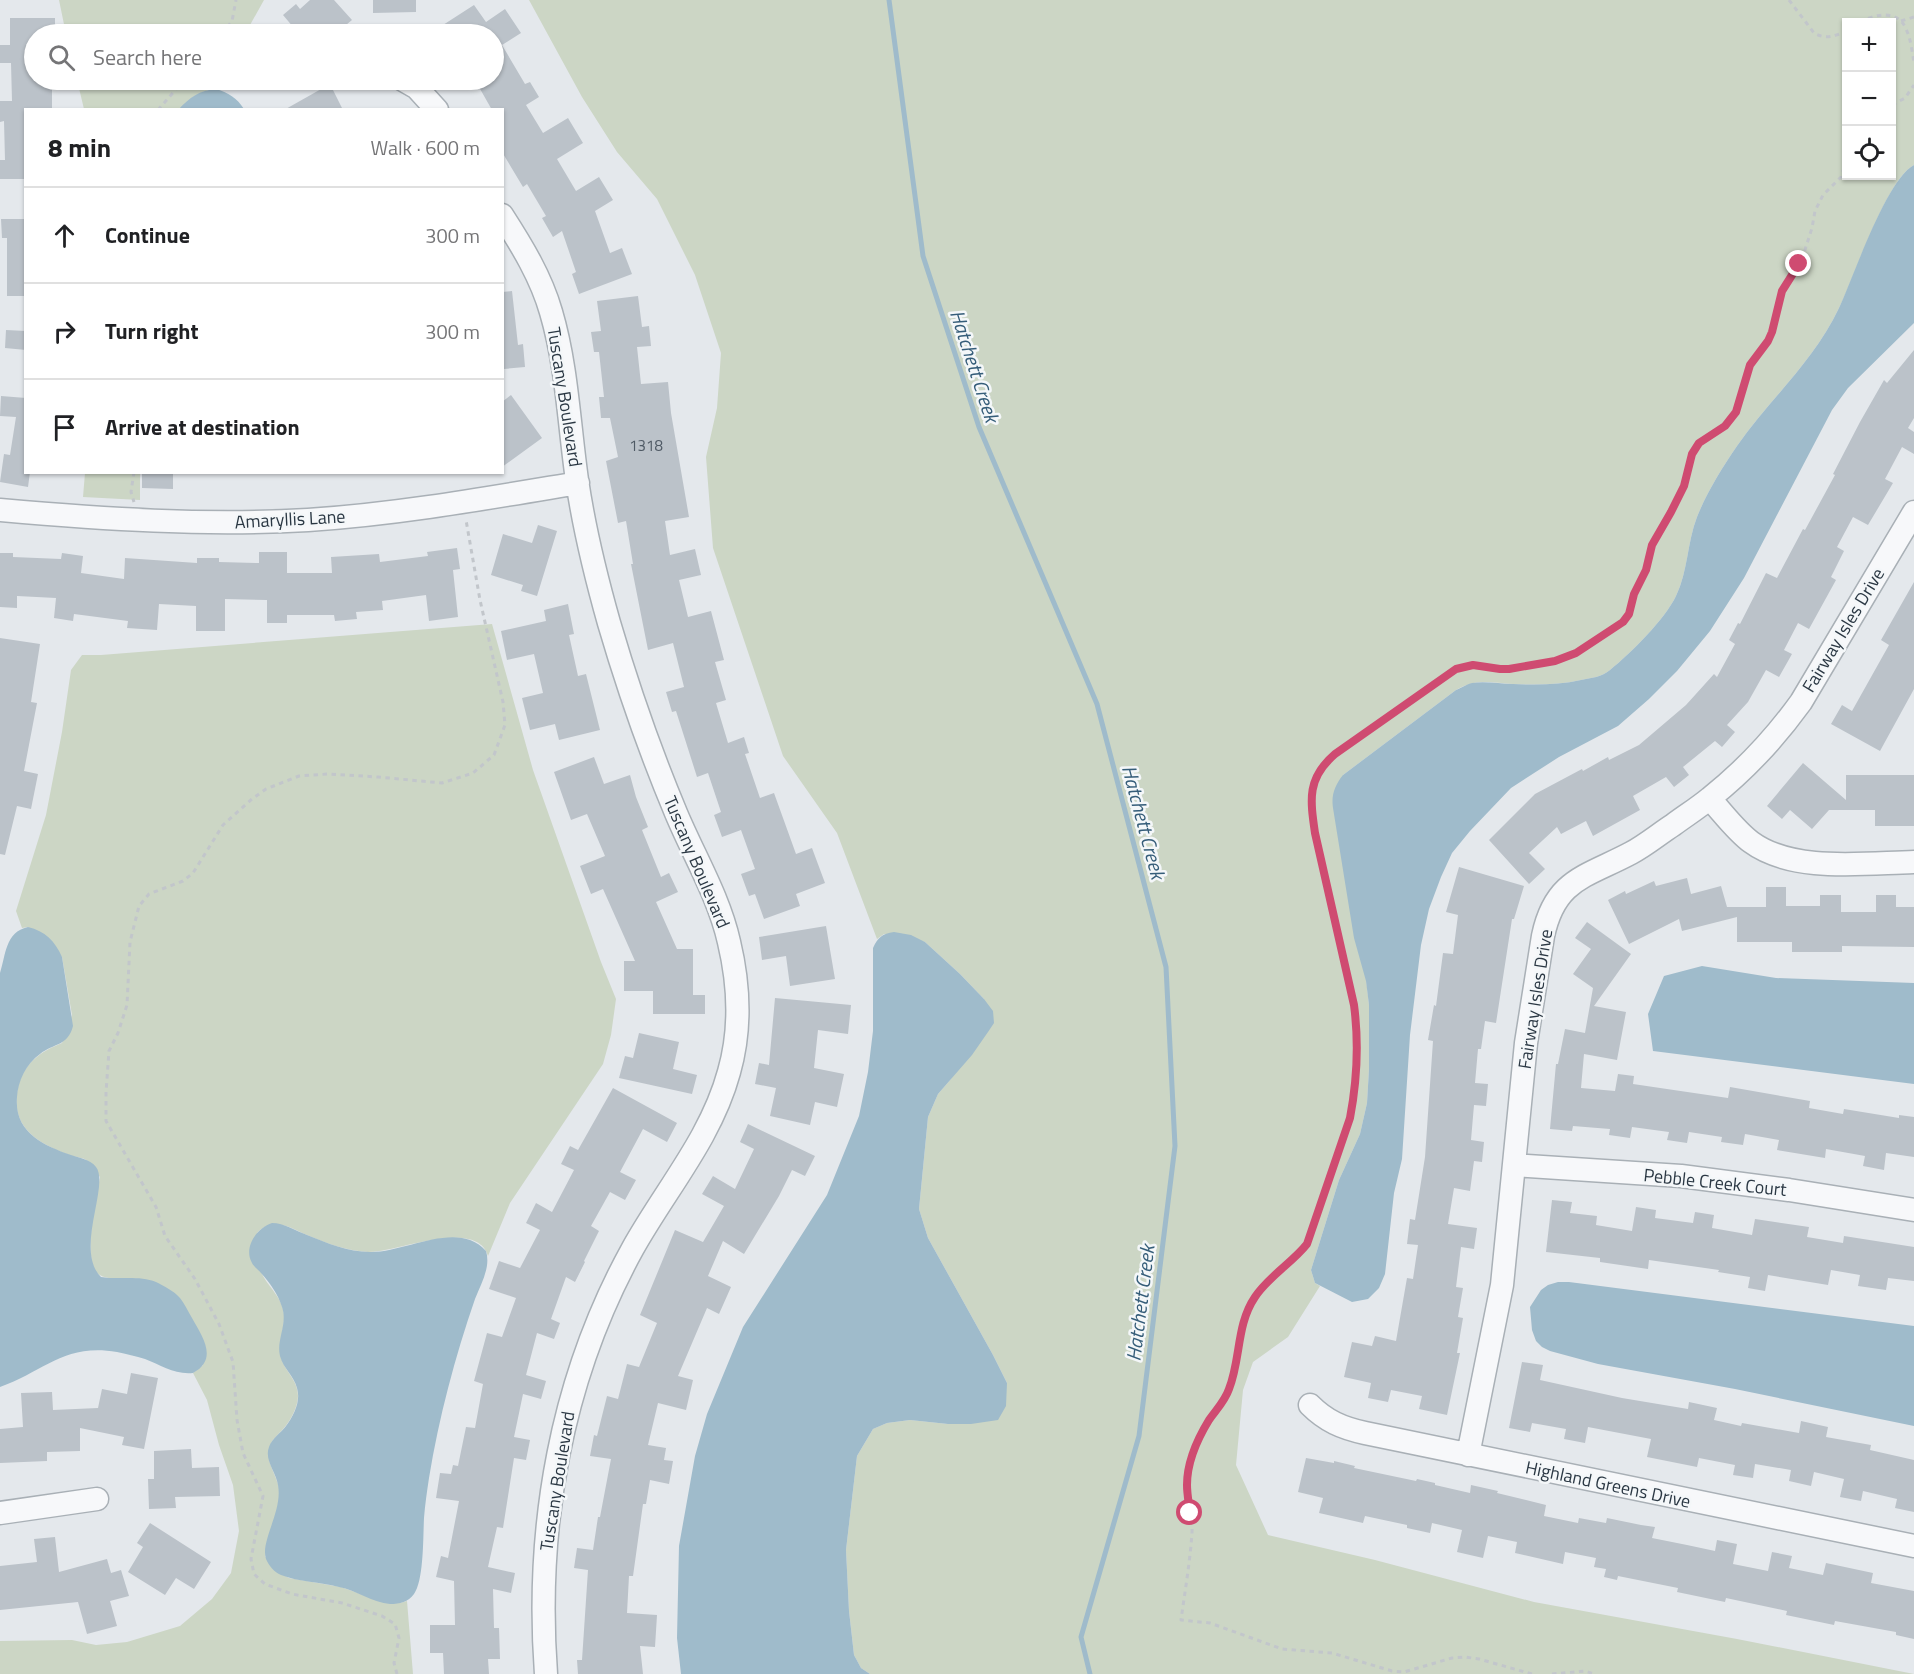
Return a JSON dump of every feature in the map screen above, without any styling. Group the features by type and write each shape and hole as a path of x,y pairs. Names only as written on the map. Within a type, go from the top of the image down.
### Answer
{"street":[{"path":"419,90 434,108"},
{"name":"Tuscany Boulevard","path":"504,218 529,260 550,309 561,359 578,483 610,624 642,726 676,814 717,904 736,974 738,1007 736,1037 730,1069 711,1121 699,1144 653,1213 614,1284 598,1320 571,1397 561,1436 547,1529 543,1598 546,1674"},
{"name":"Amaryllis Lane","path":"0,510 118,520 209,523 308,520 411,510 578,483"},
{"name":"Fairway Isles Drive","path":"1468,1455 1502,1285 1531,1008 1547,920 1553,906 1561,894 1581,877 1632,852 1710,799 1763,748 1796,708 1827,660 1914,512"},
{"path":"1710,799 1746,838 1760,848 1784,858 1818,863 1914,862"},
{"name":"Pebble Creek Court","path":"1514,1165 1681,1176 1790,1190 1914,1210"},
{"name":"Highland Greens Drive","path":"1310,1405 1326,1420 1349,1429 1914,1546"},
{"path":"0,1513 98,1499"}],"path":[{"path":"230,24 236,0"},
{"path":"1789,0 1814,33 1820,37 1835,36 1842,33"},
{"path":"1867,18 1886,14 1895,18"},
{"path":"1901,21 1914,17"},
{"path":"1896,19 1906,28 1914,62"},
{"path":"1896,103 1905,98 1914,85"},
{"path":"160,108 175,90"},
{"path":"1532,1674 1465,1657 1452,1658 1404,1672 1392,1671 1332,1653 1282,1649 1210,1623 1181,1620 1192,1531 1187,1484 1191,1463 1209,1421 1229,1392 1247,1310 1256,1295 1307,1244 1353,1104 1357,1032 1354,1005 1315,833 1311,807 1312,792 1316,776 1323,765 1456,669 1473,665 1509,669 1561,659 1576,653 1623,622 1629,614 1634,594 1646,570 1652,545 1684,486 1692,454 1699,443 1725,426 1736,412 1750,365 1768,341 1782,291 1803,256 1815,211 1823,195 1842,174"},
{"path":"134,474 131,492 136,506"},
{"path":"397,1674 394,1663 399,1638 395,1624 382,1616 342,1603 292,1594 265,1584 255,1574 251,1559 263,1496 243,1453 237,1420 233,1362 219,1324 195,1279 165,1236 156,1207 106,1121 106,1092 109,1051 118,1033 127,1005 130,942 139,906 149,894 183,881 193,873 223,825 252,799 266,789 299,776 328,774 442,783 473,773 494,755 505,725 503,702 480,600 464,502"},
{"path":"1552,1674 1585,1671 1594,1674"}],"green space":[{"path":"59,0 264,0 251,24 64,24"},
{"path":"529,0 1914,0 1914,165 1903,174 1882,208 1829,327 1804,363 1737,446 1710,489 1694,527 1680,586 1664,615 1637,645 1604,674 1589,679 1556,684 1484,682 1464,686 1343,775 1369,1005 1367,1103 1360,1134 1339,1180 1311,1270 1315,1283 1320,1286 1288,1337 1253,1362 1243,1390 1236,1465 1268,1535 1375,1560 1534,1602 1914,1674 870,1674 861,1668 854,1655 846,1550 857,1456 873,1429 887,1423 910,1420 971,1424 1007,1383 928,1238 919,1209 928,1117 938,1094 951,1079 984,999 925,942 884,934 877,939 837,833 783,756 713,548 706,457 717,408 721,353 695,275 657,199 617,152 582,97"},
{"path":"79,90 210,90 195,96 181,108 84,108"},
{"path":"85,474 140,474 140,500 83,497"},
{"path":"492,624 533,770 616,999 611,1035 603,1064 510,1203 488,1256 481,1245 468,1239 434,1240 368,1252 337,1246 281,1225 268,1226 257,1233 262,1274 283,1308 281,1357 298,1391 297,1404 292,1417 270,1446 270,1464 279,1487 280,1502 265,1556 273,1569 289,1578 341,1587 386,1603 407,1601 413,1674 0,1674 0,1641 72,1640 96,1645 127,1642 180,1626 212,1599 231,1573 239,1531 233,1485 207,1400 193,1373 203,1365 109,1278 95,1271 91,1237 100,1177 87,1161 38,1140 22,1124 18,1113 16,1101 18,1087 24,1071 34,1059 62,1043 72,1015 62,957 28,927 22,928 16,911 46,815 71,670 82,655"}],"water":[{"path":"205,91 225,92 243,108 180,108 195,95"},
{"path":"1914,165 1914,323 1848,388 1832,410 1744,578 1710,631 1677,671 1618,726 1559,757 1511,788 1452,853 1429,909 1421,945 1410,1035 1402,1159 1394,1193 1385,1274 1379,1288 1368,1299 1352,1302 1315,1283 1311,1270 1339,1180 1360,1134 1367,1103 1369,1069 1369,1005 1366,981 1354,938 1333,808 1334,790 1343,775 1456,690 1466,685 1482,682 1556,684 1596,677 1610,670 1647,635 1676,596 1683,577 1697,517 1715,480 1737,446 1804,363 1829,327 1882,208 1903,174"},
{"path":"28,927 40,931 49,938 62,957 73,1026 64,1041 40,1054 24,1073 17,1097 20,1119 32,1135 50,1147 94,1164 99,1176 99,1188 91,1235 94,1265 101,1277 149,1280 169,1289 180,1298 206,1347 205,1361 193,1373 174,1371 145,1359 117,1352 83,1351 56,1360 0,1387 0,973 11,939 20,930"},
{"path":"894,932 911,935 925,942 960,974 993,1011 994,1023 972,1055 938,1094 928,1117 919,1209 928,1238 1007,1383 1006,1406 998,1420 971,1424 910,1420 887,1423 873,1429 857,1456 846,1550 849,1611 854,1655 861,1668 870,1674 681,1674 677,1638 679,1546 695,1456 707,1414 743,1327 827,1195 859,1116 873,1031 873,948 881,937"},
{"path":"1702,966 1776,978 1914,983 1914,1084 1653,1051 1648,1014 1664,976"},
{"path":"272,1223 338,1247 362,1252 384,1251 446,1238 461,1238 474,1242 486,1251 486,1269 448,1387 438,1432 425,1503 420,1579 414,1594 404,1602 384,1603 332,1585 302,1581 281,1575 270,1566 266,1559 266,1544 279,1495 268,1452 272,1441 292,1417 298,1398 296,1384 280,1356 279,1344 284,1320 282,1307 273,1289 253,1264 249,1251 253,1239 261,1229"},
{"path":"1558,1282 1914,1326 1914,1426 1735,1389 1598,1364 1550,1351 1536,1341 1532,1330 1530,1307 1541,1290"}],"building":[{"path":"310,0 334,0 352,20 347,24 291,24 283,15 296,4 300,9"},
{"path":"373,0 416,0 416,12 373,13"},
{"path":"474,5 486,22 505,9 521,33 504,44 504,24 445,24"},
{"path":"10,18 55,18 55,24 24,24 24,90 52,90 52,108 24,108 24,179 0,179 0,160 5,160 4,121 0,122 0,101 12,101 11,63 0,63 0,45 10,45"},
{"path":"504,48 525,84 530,82 539,97 526,105 543,133 568,118 583,143 557,159 576,191 599,177 613,200 595,211 610,253 622,248 632,274 579,294 572,274 576,272 562,231 553,237 542,218 546,216 527,184 523,187 504,155 504,108 491,108 481,90 504,90"},
{"path":"319,90 333,90 342,108 288,108"},
{"path":"1,219 24,219 24,296 7,296 7,238 2,238"},
{"path":"512,291 518,345 523,344 525,367 504,369 504,292"},
{"path":"638,296 642,327 649,326 651,346 637,347 641,384 668,382 671,413 689,517 665,521 670,555 695,549 701,575 679,580 688,617 711,611 724,660 715,662 726,700 716,703 728,743 744,737 749,753 745,754 760,798 774,793 796,854 812,848 825,883 796,894 800,906 764,919 755,894 749,896 741,874 755,869 741,830 722,837 714,815 721,812 708,773 697,777 676,711 672,712 666,692 684,687 673,643 648,650 631,564 633,564 626,521 618,523 606,461 618,457 610,418 601,418 599,397 604,397 599,352 594,352 591,332 601,331 597,301"},
{"path":"6,330 24,331 24,350 5,348"},
{"path":"1914,350 1914,418 1908,428 1914,432 1914,454 1902,447 1885,479 1893,483 1868,525 1853,517 1837,547 1844,551 1831,577 1836,580 1809,629 1798,623 1784,650 1792,654 1779,677 1766,670 1748,702 1727,725 1735,732 1722,747 1715,741 1683,767 1689,775 1674,787 1666,777 1633,796 1640,810 1593,836 1586,821 1561,834 1557,827 1529,853 1545,869 1529,884 1489,840 1535,794 1582,769 1583,771 1608,757 1609,760 1639,745 1686,705 1714,674 1717,677 1735,644 1729,640 1738,623 1740,624 1766,573 1777,578 1835,475 1833,474 1884,380 1887,383"},
{"path":"511,395 542,438 504,466 504,400"},
{"path":"1,396 24,398 24,474 30,474 28,487 0,482 4,454 10,455 16,417 0,416"},
{"path":"142,474 173,474 173,489 142,488"},
{"path":"538,525 557,531 537,596 521,591 523,585 491,575 503,534 532,543"},
{"path":"457,548 460,569 453,570 458,617 429,621 426,595 382,601 383,610 356,612 357,619 335,621 334,615 287,615 287,623 267,623 267,600 225,599 225,631 196,631 196,606 159,604 157,630 127,628 128,621 74,614 73,621 54,618 56,598 17,596 17,608 0,607 0,553 13,553 13,557 61,559 62,553 83,556 81,573 124,579 125,558 197,563 197,558 219,558 219,562 259,563 259,552 287,552 287,573 332,573 331,557 379,554 380,562 428,556 427,552"},
{"path":"1914,582 1914,689 1880,751 1831,724 1842,705 1852,711 1889,645 1881,640"},
{"path":"568,604 574,634 569,635 578,676 586,674 600,730 559,740 555,724 530,730 522,698 543,693 534,654 507,660 501,631 546,621 544,610"},
{"path":"0,638 40,644 31,702 37,703 24,771 38,774 31,809 17,806 5,855 0,854"},
{"path":"594,757 604,784 630,775 648,827 642,830 661,877 669,873 678,892 656,902 677,949 693,949 693,995 705,995 705,1014 653,1014 653,991 624,991 624,961 635,961 603,889 591,894 580,866 605,856 587,814 571,820 554,772"},
{"path":"1803,763 1846,800 1846,775 1914,775 1914,826 1875,826 1875,810 1829,810 1812,829 1790,810 1782,819 1767,806"},
{"path":"1459,867 1524,886 1514,919 1512,919 1496,1023 1485,1021 1481,1049 1478,1049 1475,1083 1488,1084 1486,1106 1474,1105 1471,1140 1484,1142 1482,1162 1474,1161 1470,1191 1454,1188 1448,1224 1477,1228 1474,1249 1461,1247 1456,1287 1463,1288 1458,1317 1463,1318 1457,1353 1460,1353 1447,1415 1419,1409 1422,1396 1391,1390 1388,1402 1368,1398 1371,1383 1344,1377 1352,1342 1372,1346 1375,1336 1396,1341 1407,1278 1413,1279 1418,1245 1407,1244 1410,1219 1415,1220 1425,1157 1433,1041 1428,1040 1434,1005 1436,1006 1443,953 1453,954 1458,915 1446,912"},
{"path":"1687,878 1691,894 1721,886 1727,907 1766,907 1766,887 1786,887 1786,906 1820,906 1820,895 1841,895 1841,912 1876,912 1876,895 1896,895 1896,907 1914,907 1914,947 1842,946 1842,952 1792,952 1792,942 1737,942 1737,917 1682,931 1679,919 1629,944 1608,900 1625,891 1626,894 1654,881 1656,886"},
{"path":"1587,922 1631,954 1594,1006 1626,1012 1617,1060 1584,1054 1581,1088 1615,1091 1618,1074 1634,1076 1633,1084 1728,1098 1730,1087 1810,1101 1809,1108 1843,1114 1844,1109 1899,1118 1899,1115 1914,1117 1914,1157 1886,1153 1884,1170 1863,1166 1865,1156 1826,1149 1825,1158 1777,1150 1779,1140 1745,1134 1743,1145 1721,1142 1722,1137 1689,1132 1687,1143 1667,1140 1669,1132 1632,1127 1630,1138 1609,1135 1610,1129 1573,1126 1572,1131 1550,1129 1556,1064 1558,1064 1565,1029 1585,1033 1593,988 1573,974 1591,949 1575,938"},
{"path":"826,926 835,979 790,986 786,956 762,960 759,937"},
{"path":"775,998 851,1005 848,1034 818,1030 814,1068 844,1074 837,1107 815,1102 810,1125 770,1116 776,1088 755,1084 759,1063 769,1065"},
{"path":"639,1033 679,1042 673,1069 697,1075 692,1094 619,1078 625,1056 633,1058"},
{"path":"613,1088 677,1123 667,1142 643,1129 620,1172 636,1180 625,1200 610,1192 591,1226 599,1231 575,1282 566,1277 551,1319 560,1323 554,1339 537,1333 526,1375 546,1381 541,1399 523,1394 514,1437 530,1440 526,1460 514,1458 503,1528 497,1527 488,1567 515,1573 511,1593 493,1589 494,1628 499,1628 500,1659 488,1659 489,1674 444,1674 443,1653 430,1653 430,1625 455,1625 454,1581 436,1577 441,1556 448,1558 459,1501 436,1498 440,1473 451,1474 453,1465 458,1466 466,1427 475,1428 483,1384 474,1381 487,1333 502,1337 516,1298 489,1289 499,1261 520,1268 540,1230 526,1223 536,1203 552,1212 574,1170 561,1164 570,1146 578,1150"},
{"path":"748,1124 815,1156 805,1176 792,1170 744,1254 723,1241 708,1276 731,1287 719,1314 707,1308 678,1376 693,1380 686,1410 658,1403 648,1445 666,1448 664,1460 673,1461 669,1484 650,1480 646,1504 643,1504 633,1576 629,1576 627,1613 657,1615 655,1647 640,1646 643,1674 578,1674 577,1660 582,1660 588,1570 574,1568 577,1548 593,1550 611,1459 590,1456 594,1435 597,1436 607,1396 618,1399 627,1364 639,1367 657,1323 640,1315 675,1230 703,1242 724,1206 702,1194 713,1176 735,1189 754,1149 740,1142"},
{"path":"1552,1200 1572,1202 1570,1213 1597,1216 1596,1225 1632,1231 1636,1207 1656,1210 1655,1218 1693,1223 1695,1212 1714,1215 1712,1228 1752,1235 1755,1219 1809,1227 1807,1237 1843,1243 1844,1236 1914,1247 1914,1281 1888,1278 1886,1290 1858,1286 1860,1275 1831,1270 1828,1285 1768,1275 1765,1291 1748,1288 1750,1277 1718,1272 1719,1270 1649,1260 1648,1269 1600,1262 1600,1258 1546,1252"},
{"path":"1522,1362 1543,1365 1540,1380 1622,1398 1688,1409 1689,1402 1717,1408 1714,1420 1741,1426 1742,1423 1799,1433 1801,1421 1828,1427 1826,1437 1871,1445 1870,1450 1914,1460 1914,1512 1895,1508 1897,1499 1863,1491 1861,1501 1840,1497 1844,1479 1814,1472 1811,1486 1789,1481 1791,1470 1755,1464 1753,1478 1733,1475 1735,1465 1699,1458 1697,1467 1647,1457 1651,1439 1588,1427 1585,1443 1564,1439 1566,1429 1532,1423 1530,1432 1509,1428"},
{"path":"131,1373 158,1378 144,1449 122,1445 124,1437 80,1428 80,1451 47,1452 47,1461 0,1463 0,1429 23,1427 21,1393 52,1392 53,1410 98,1408 102,1389 127,1394"},
{"path":"191,1449 192,1468 219,1467 220,1496 175,1497 176,1508 149,1509 148,1479 154,1479 154,1451"},
{"path":"1306,1458 1334,1463 1334,1461 1355,1466 1354,1468 1416,1481 1417,1479 1470,1493 1471,1485 1498,1491 1497,1493 1546,1505 1544,1516 1578,1523 1579,1518 1606,1523 1607,1518 1655,1527 1652,1538 1715,1551 1717,1540 1737,1544 1733,1564 1768,1571 1772,1552 1792,1556 1789,1568 1823,1575 1826,1563 1873,1573 1871,1583 1914,1591 1914,1639 1896,1635 1896,1632 1835,1621 1834,1625 1786,1615 1787,1611 1726,1598 1725,1602 1677,1592 1678,1588 1618,1576 1617,1580 1604,1577 1606,1569 1594,1567 1596,1558 1565,1552 1563,1564 1515,1553 1517,1542 1488,1536 1483,1558 1457,1552 1462,1530 1432,1523 1430,1533 1407,1528 1407,1525 1365,1516 1363,1523 1319,1513 1323,1498 1298,1492"},
{"path":"150,1523 211,1562 194,1589 176,1578 165,1595 128,1572 143,1547 137,1543"},
{"path":"55,1537 59,1572 107,1559 111,1573 121,1570 129,1596 110,1601 117,1626 87,1634 78,1602 0,1610 0,1566 37,1562 34,1539"}],"waterway":[{"name":"Hatchett Creek","path":"889,0 923,256 979,427 1097,704 1166,967 1175,1146 1139,1436 1081,1637 1090,1674"}],"route":[{"path":"1190,1513 1187,1484 1191,1463 1209,1421 1229,1392 1247,1310 1256,1295 1307,1244 1353,1104 1357,1032 1354,1005 1315,833 1311,807 1316,776 1323,765 1335,754 1456,669 1473,665 1509,669 1555,661 1576,653 1623,622 1629,614 1636,587 1646,570 1649,551 1684,486 1692,454 1699,443 1725,426 1736,412 1750,365 1768,341 1782,291 1799,264"}]}
